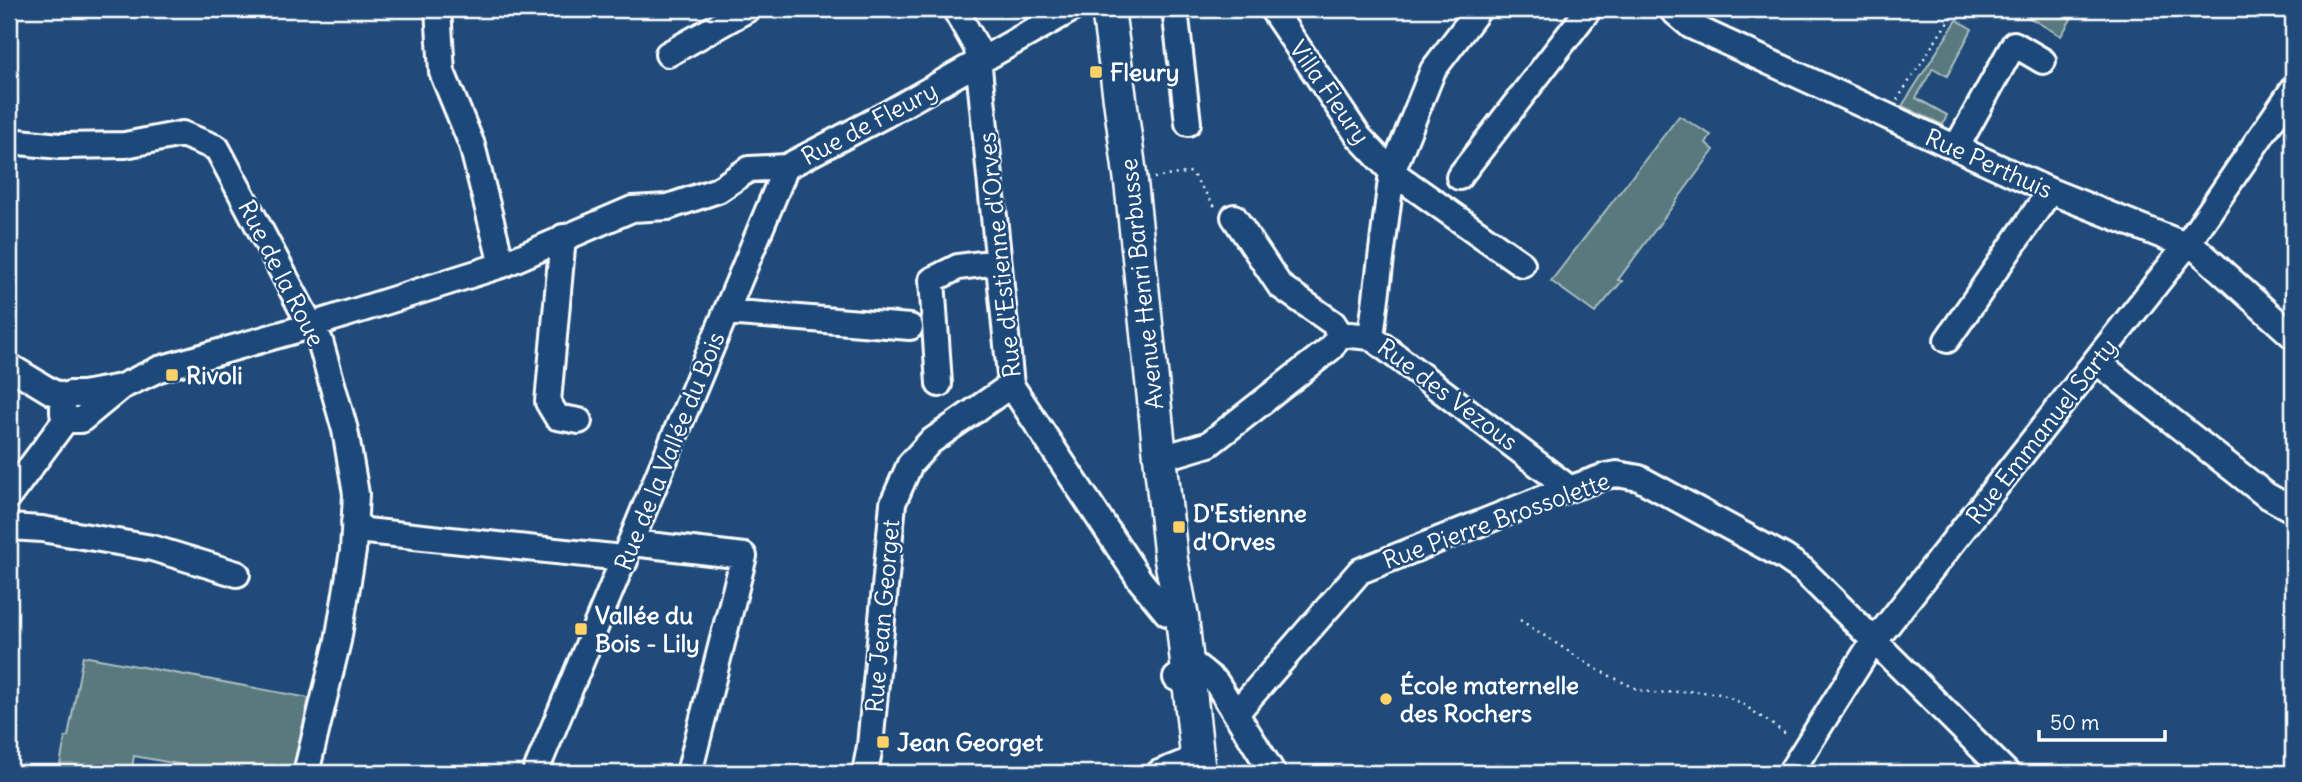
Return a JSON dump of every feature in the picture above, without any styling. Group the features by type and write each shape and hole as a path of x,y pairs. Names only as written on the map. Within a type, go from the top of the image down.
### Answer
{"main road":[{"name":"Avenue Henri Barbusse","path":"1108,9 1130,182 1171,560 1182,674 1184,768"}],"street":[{"path":"438,9 442,72 472,145 502,265"},
{"path":"668,54 748,9"},
{"name":"Rue d'Estienne d'Orves","path":"955,9 978,48 1011,384 1140,580 1175,615"},
{"name":"Rue de Fleury","path":"9,496 77,404 106,401 121,387 159,369 502,265 632,209 668,207 718,190 749,169 786,167 1072,9"},
{"path":"1175,9 1188,123"},
{"name":"Villa Fleury","path":"1272,9 1359,137 1392,172 1522,264"},
{"name":"Rue des Vezous","path":"1479,9 1433,71 1392,172 1371,337 1569,488"},
{"path":"1459,177 1589,9"},
{"name":"Rue Perthuis","path":"1671,9 1691,26 2050,191 2198,250 2293,336"},
{"path":"1956,148 2014,44 2043,61"},
{"name":"Rue Emmanuel Sarty","path":"1790,773 1875,641 2186,246 2293,89"},
{"name":"Rue de la Roue","path":"9,141 60,146 125,145 182,134 217,148 303,311 313,324 345,430 356,494 353,551 338,641 306,773"},
{"name":"Rue de la Vallée du Bois","path":"535,773 786,167"},
{"path":"1947,340 2050,191"},
{"path":"1234,217 1280,286 1333,323 1340,334"},
{"path":"563,237 548,402 557,417 579,421"},
{"path":"939,384 932,280 958,267 998,262"},
{"path":"726,312 910,327"},
{"path":"1340,334 1371,337"},
{"path":"1179,453 1209,444 1331,348 1340,334"},
{"path":"2096,361 2266,495 2293,510"},
{"path":"9,366 77,404"},
{"name":"Rue Jean Georget","path":"865,773 870,746 893,503 910,464 930,442 1011,384"},
{"name":"Rue Pierre Brossolette","path":"1237,712 1360,571 1569,488 1617,474 1639,478 1793,563 2007,773"},
{"path":"354,522 366,531 613,556 628,552 744,556 689,773"},
{"path":"9,527 42,529 152,548 237,574"},
{"path":"1182,674 1196,666 1216,682 1273,773"}],"path":[{"path":"1897,99 1956,9"},
{"path":"1130,182 1191,172 1219,212 1234,217"},
{"path":"1520,620 1596,669 1639,690 1655,693 1694,691 1721,694 1741,703 1794,740"}],"green space":[{"path":"2019,9 2054,9 2071,19 2061,36"},
{"path":"1957,20 1972,29 1947,76 1933,68 1916,98 1947,115 1943,125 1902,106"},
{"path":"1679,116 1711,135 1706,143 1714,150 1618,280 1622,281 1595,313 1551,281"},
{"path":"83,656 309,698 292,773 227,773 134,756 131,773 55,773 59,770 65,738 68,737"}],"place":[{"name":"Fleury","path":"1096,72"},
{"name":"Rivoli","path":"172,375"},
{"name":"D'Estienne d'Orves","path":"1179,527"},
{"name":"Vallée du Bois - Lily","path":"581,629"},
{"name":"École maternelle des Rochers","path":"1386,699"},
{"name":"Jean Georget","path":"883,742"}]}
